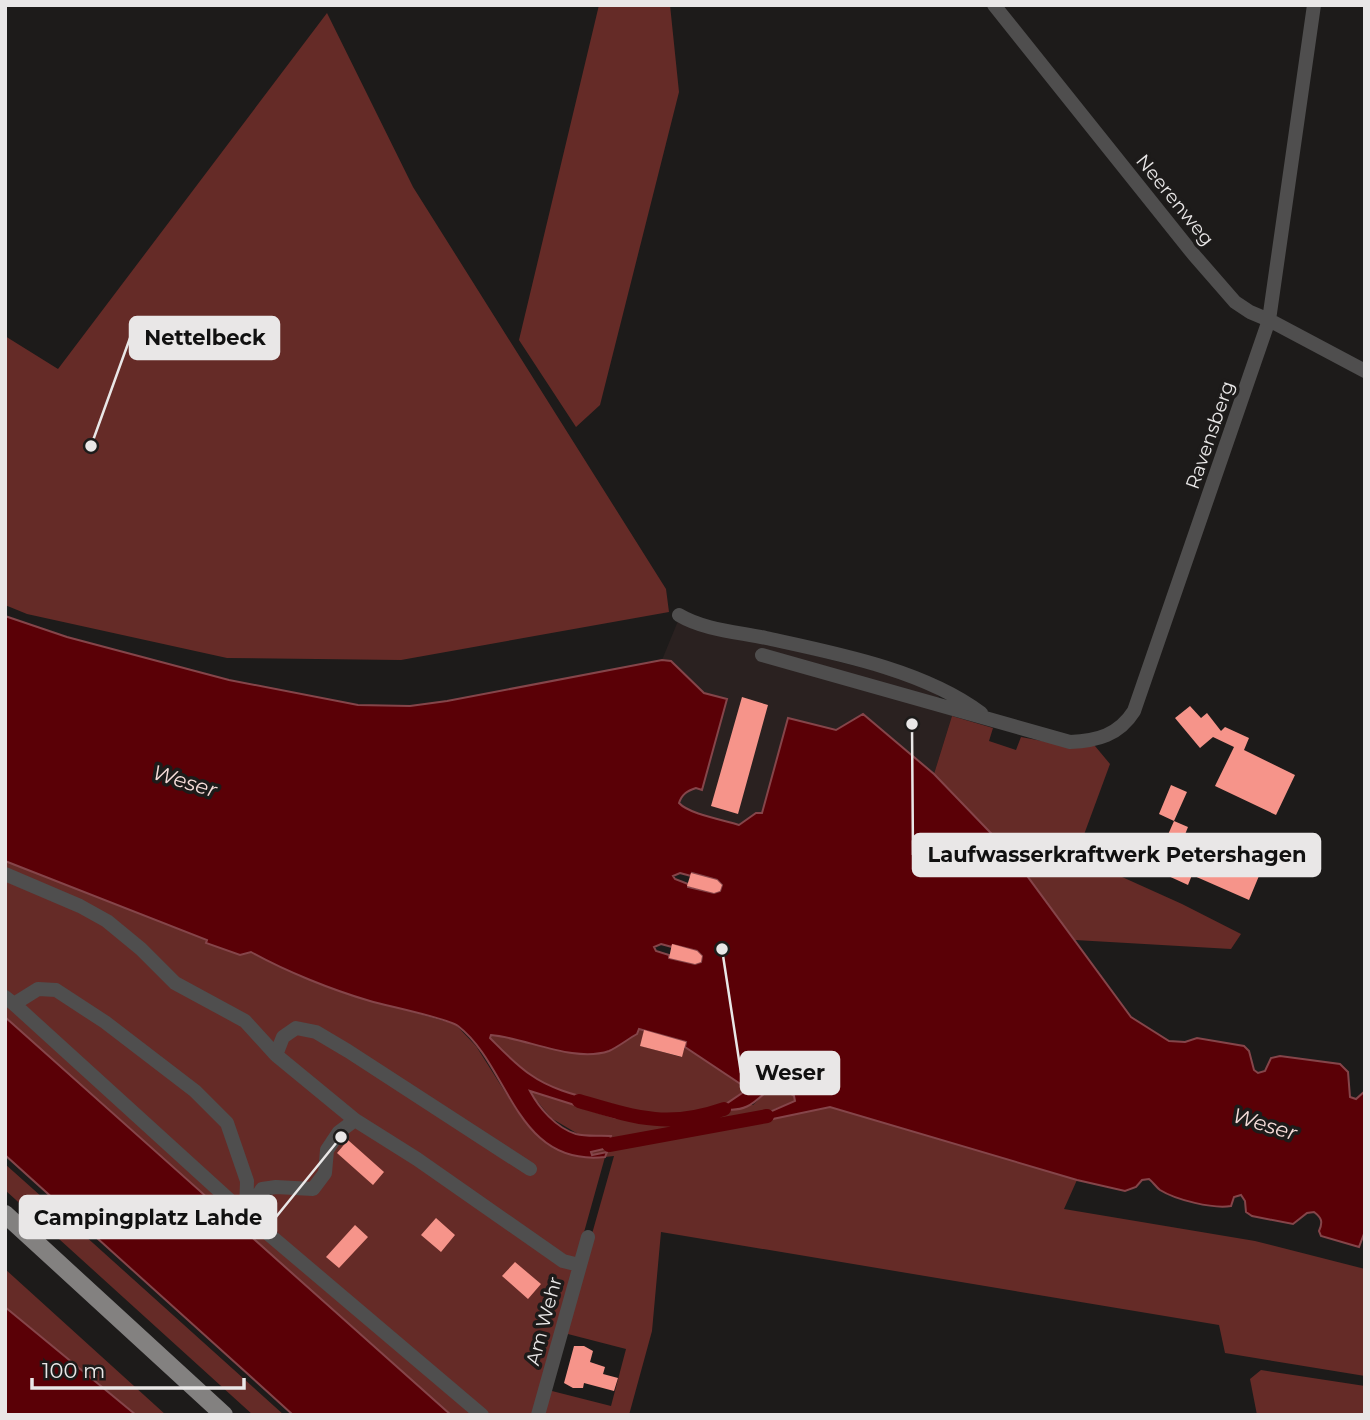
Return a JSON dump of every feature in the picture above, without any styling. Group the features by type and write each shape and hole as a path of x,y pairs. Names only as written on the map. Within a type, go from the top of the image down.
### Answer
{"main road":[{"path":"5,1214 224,1415"}],"street":[{"name":"Neerenweg","path":"994,5 1235,302 1365,371"},
{"name":"Ravensberg","path":"762,655 1070,742 1099,739 1128,720 1134,711 1163,634 1269,320 1314,5"},
{"path":"679,615 689,621 827,651 893,671 950,692 988,718"},
{"path":"5,874 80,906 107,921 141,949 175,983 245,1021 276,1055 355,1120 417,1159 563,1261 579,1265"},
{"path":"246,1215 247,1181 228,1122 195,1091 106,1022 56,990 38,989 10,1000 246,1215 482,1415"},
{"path":"276,1055 283,1037 296,1028 316,1032 530,1169"},
{"path":"246,1215 262,1189 313,1189 325,1173 327,1150 339,1132 355,1120"},
{"name":"Am Wehr","path":"538,1415 588,1237"}],"shaded area":[{"path":"599,5 670,5 679,92 600,405 576,427 519,340"},
{"path":"327,13 413,187 666,589 669,612 401,660 227,658 27,614 5,605 5,336 58,369"},
{"path":"678,621 891,675 937,693 943,707 952,716 934,774 863,715 762,814 755,813 739,825 681,807 681,796 696,788 702,790 704,693 671,661 662,660"},
{"path":"952,716 993,728 989,741 1016,750 1021,737 1069,746 1095,746 1110,764 1082,840 1084,851 1091,863 1241,934 1231,949 1075,940 1011,854 934,774"},
{"path":"5,861 208,940 251,952 341,992 455,1024 476,1046 521,1117 538,1136 575,1156 591,1155 578,1134 551,1118 529,1091 616,1118 578,1106 581,1097 619,1107 562,1091 541,1081 515,1062 490,1035 565,1052 595,1054 609,1051 637,1034 639,1029 644,1030 641,1046 681,1057 685,1047 749,1089 726,1104 753,1105 766,1092 789,1093 794,1096 795,1101 767,1112 768,1120 830,1107 1077,1180 1064,1209 1255,1241 1365,1269 1365,1376 1225,1353 1219,1325 661,1232 652,1331 629,1415 542,1415 548,1390 611,1406 626,1349 564,1333 614,1156 605,1157 533,1415 451,1415 5,1017"},
{"path":"5,1164 284,1415 253,1415 5,1190"},
{"path":"5,1269 166,1415 136,1415 5,1307"},
{"path":"1261,1370 1365,1386 1365,1415 1257,1415 1250,1379"}],"water":[{"path":"5,616 67,637 229,680 358,705 410,706 447,701 662,660 671,661 704,693 727,699 702,790 696,788 685,793 679,803 684,807 739,825 756,813 762,813 788,718 836,730 863,714 934,774 1011,854 1131,1017 1169,1041 1185,1042 1197,1038 1244,1046 1249,1051 1254,1070 1258,1073 1265,1071 1271,1058 1280,1056 1340,1064 1348,1072 1350,1097 1356,1099 1365,1091 1365,1231 1359,1247 1321,1236 1321,1220 1314,1212 1307,1213 1293,1224 1252,1216 1246,1212 1245,1201 1241,1195 1234,1197 1231,1206 1205,1205 1167,1194 1149,1179 1142,1180 1136,1187 1125,1191 1077,1180 830,1107 768,1120 767,1113 795,1101 794,1096 789,1093 766,1092 747,1106 724,1109 726,1104 748,1089 685,1047 686,1042 639,1029 637,1034 609,1051 595,1054 566,1052 491,1035 490,1038 510,1058 541,1081 562,1091 620,1107 580,1097 578,1106 616,1118 530,1091 549,1117 569,1131 576,1134 611,1136 608,1148 591,1152 592,1155 607,1152 605,1157 575,1156 551,1146 533,1130 517,1110 476,1044 458,1026 442,1019 340,991 251,952 240,955 206,943 207,940 5,861","holes":["680,873 691,876 692,873 717,880 722,885 720,891 714,893 688,887 688,884 673,876","661,944 697,951 702,956 701,962 695,964 669,958 669,955 656,951 654,947"]},
{"path":"5,1017 451,1415 293,1415 5,1155"},
{"path":"5,1307 136,1415 5,1415"}],"building":[{"path":"742,697 768,705 738,814 711,806"},
{"path":"1190,706 1201,718 1207,713 1221,731 1225,727 1249,738 1244,750 1295,775 1276,815 1215,786 1234,747 1213,737 1200,748 1175,718"},
{"path":"1171,785 1187,792 1174,821 1159,814"},
{"path":"1174,821 1188,827 1184,837 1261,871 1249,900 1192,875 1188,885 1153,869"},
{"path":"691,873 717,880 722,885 720,891 714,893 687,886"},
{"path":"672,944 697,951 702,956 701,962 695,964 669,958"},
{"path":"644,1030 686,1042 682,1057 640,1046"},
{"path":"348,1140 384,1172 373,1185 337,1153"},
{"path":"436,1218 455,1235 441,1252 421,1235"},
{"path":"355,1225 368,1237 339,1268 326,1257"},
{"path":"515,1262 541,1284 528,1299 502,1276"},
{"path":"574,1346 584,1346 593,1351 590,1362 605,1367 603,1374 618,1378 614,1391 584,1383 583,1388 573,1388 564,1383"}],"waterway":[{"path":"579,1101 634,1116 668,1119 704,1115 724,1109"},
{"path":"609,1145 767,1116"}],"place":[{"name":"Nettelbeck","path":"91,446"},
{"name":"Laufwasserkraftwerk Petershagen","path":"912,724"},
{"name":"Weser","path":"722,949"},
{"name":"Campingplatz Lahde","path":"341,1137"}]}
